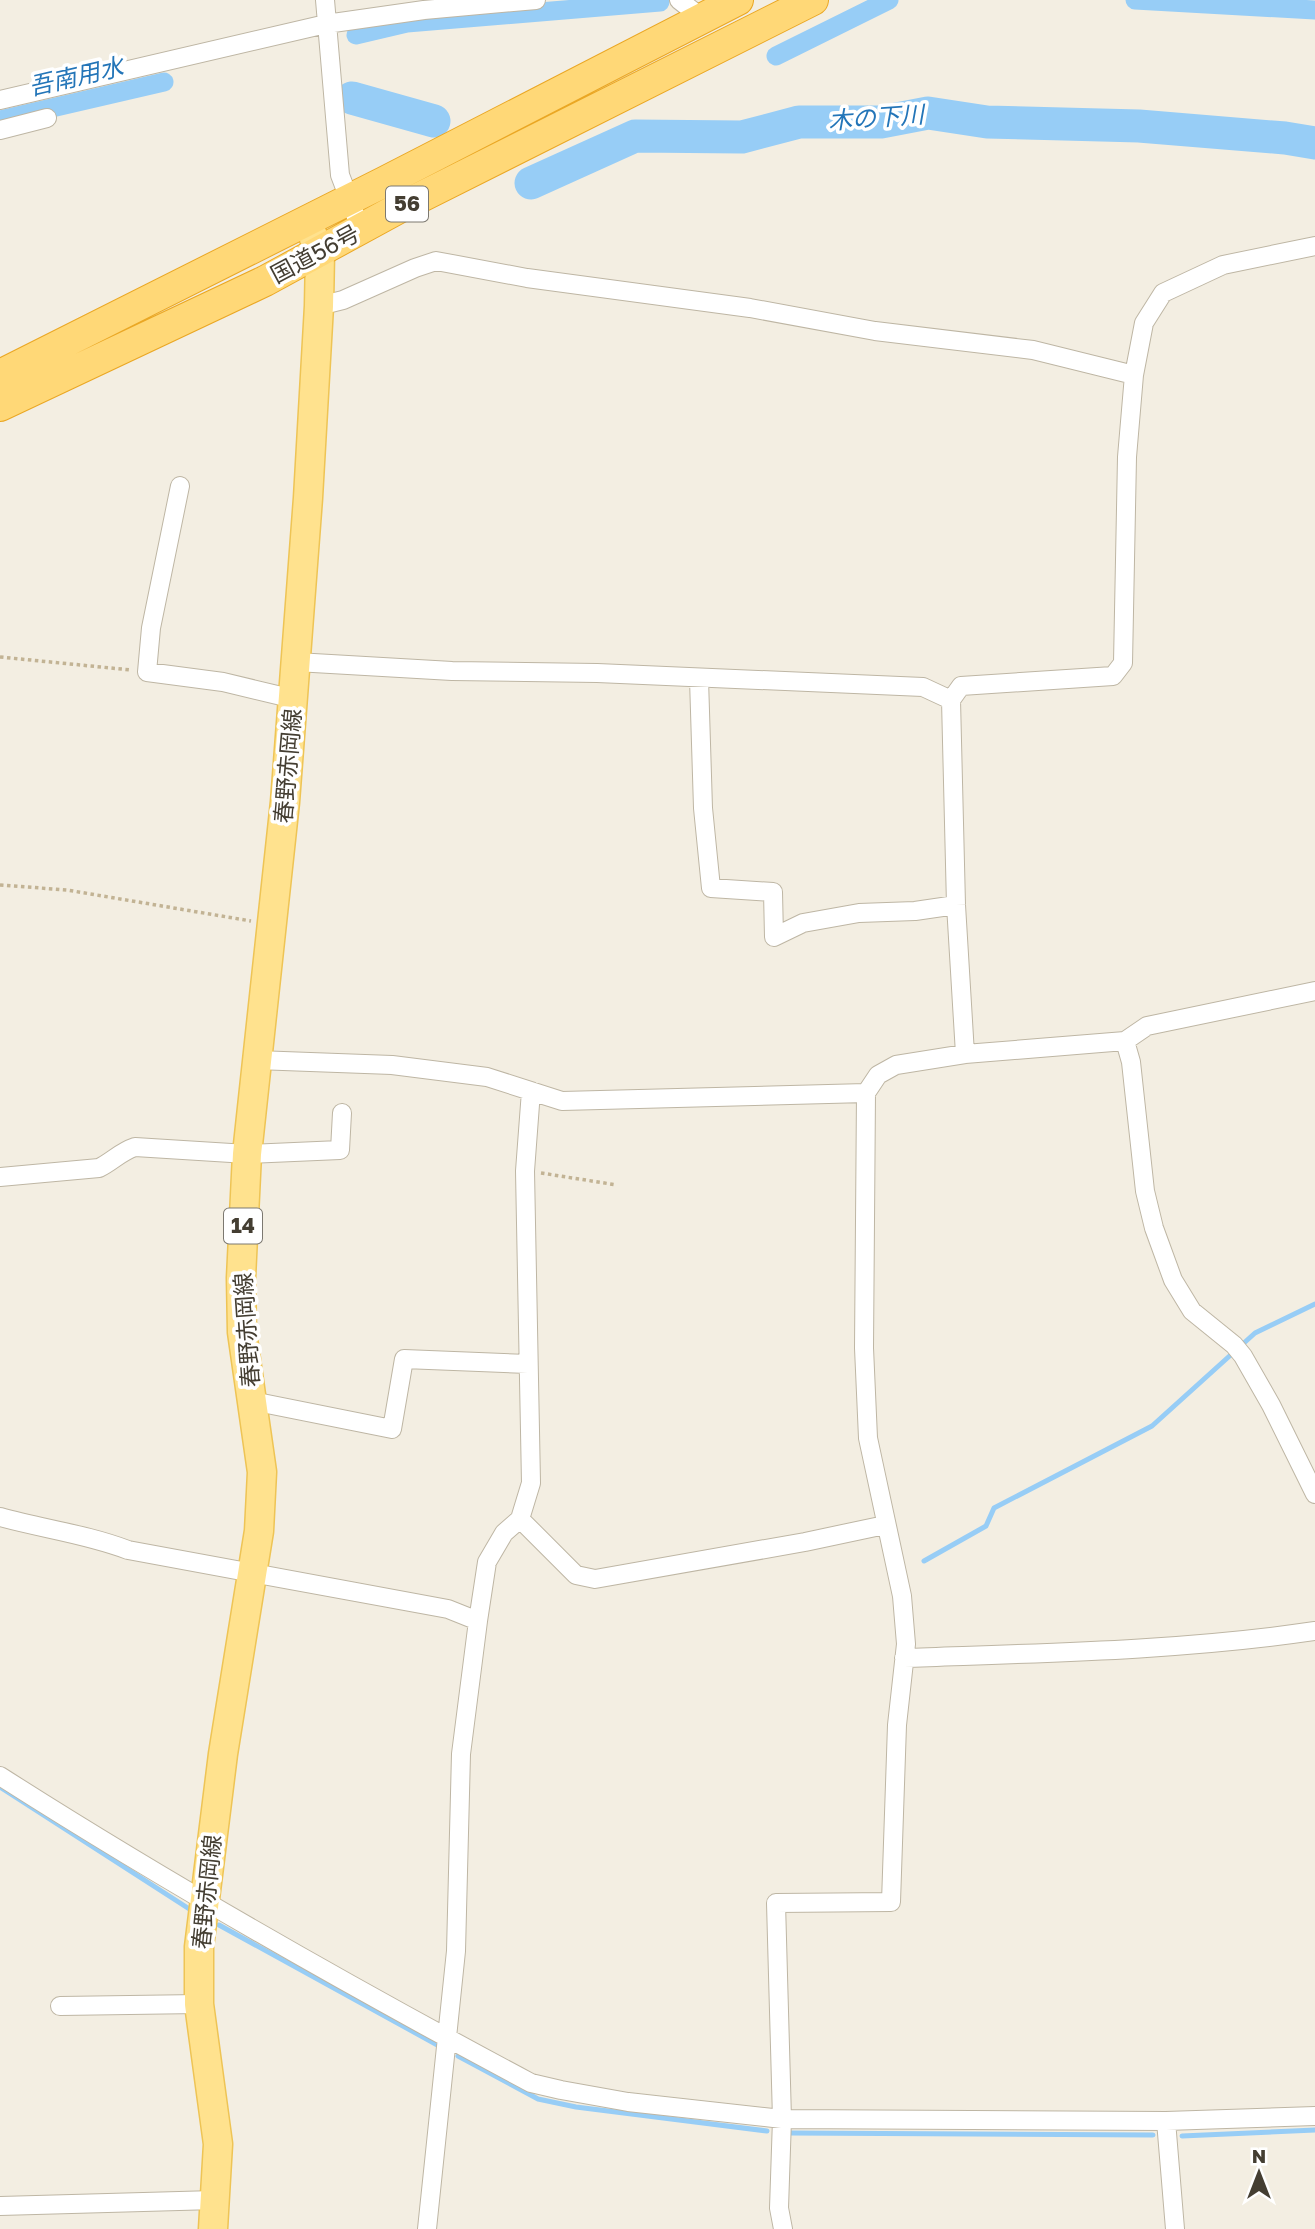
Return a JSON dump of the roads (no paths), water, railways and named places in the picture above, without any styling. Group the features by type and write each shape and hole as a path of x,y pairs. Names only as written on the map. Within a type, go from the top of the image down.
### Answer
{"highway":[{"name":"国道56号","path":"0,375 307,221 690,9 738,0"},
{"name":"国道56号","path":"0,406 320,253 399,208 813,0"}],"main road":[{"name":"春野赤岡線","path":"213,2229 218,2144 199,2004 199,1947 223,1754 259,1531 262,1472 242,1332 241,1278 247,1154 294,699 320,306 320,253 307,221"}],"street":[{"path":"324,0 340,175 361,230"},
{"path":"0,100 326,24 424,10 536,0"},
{"path":"0,130 47,118"},
{"path":"965,1054 956,905 951,699 961,686 1113,676 1123,663 1126,457 1143,323 1163,293 1223,265 1315,246"},
{"path":"320,306 344,300 436,261 527,278 750,308 875,331 1033,350 1135,374"},
{"path":"180,486 151,628 147,672 223,682 294,699"},
{"path":"296,662 452,671 597,673 923,687 951,699"},
{"path":"699,679 703,808 711,888 773,892 774,937 803,923 859,913 915,911 956,905"},
{"path":"783,2229 779,2208 782,2119 776,1903 891,1902 897,1725 906,1644 902,1596 868,1438 864,1348 866,1093 878,1075 896,1065 965,1054 1125,1041 1147,1026 1315,991"},
{"path":"1125,1041 1131,1062 1145,1191 1154,1228 1173,1280 1192,1311 1238,1351 1271,1405 1315,1494"},
{"path":"256,1060 392,1065 487,1076 562,1101 866,1093"},
{"path":"427,2229 456,1951 461,1754 486,1562 504,1533 520,1519 531,1483 525,1171 531,1091"},
{"path":"0,1177 99,1168 120,1152 135,1147 247,1154 340,1150 342,1114"},
{"path":"252,1401 392,1429 404,1359 528,1364"},
{"path":"0,1517 40,1528 96,1538 128,1549 448,1609 478,1621"},
{"path":"520,1519 576,1575 595,1579 886,1525"},
{"path":"904,1658 1156,1648 1252,1640 1315,1631"},
{"path":"0,1776 206,1902 448,2039 531,2082 561,2090 628,2102 782,2119 1166,2121 1315,2116"},
{"path":"60,2006 199,2004"},
{"path":"1166,2121 1175,2229"},
{"path":"0,2206 215,2200"}],"waterway":[{"name":"吾南用水","path":"776,56 889,0"},
{"name":"吾南用水","path":"1135,0 1315,10"},
{"name":"吾南用水","path":"356,35 407,23 660,2"},
{"name":"吾南用水","path":"0,120 164,82"},
{"name":"木の下川","path":"352,98 434,121"},
{"name":"木の下川","path":"531,183 635,136 742,137 799,122 881,122 928,113 987,122 1139,126 1315,143"},
{"path":"924,1561 986,1526 994,1508 1152,1426 1255,1333 1315,1304"},
{"path":"0,1787 194,1912"},
{"path":"219,1925 441,2047"},
{"path":"458,2056 538,2099 576,2107 767,2131"},
{"path":"1182,2136 1315,2130"},
{"path":"791,2133 1153,2135"}]}
